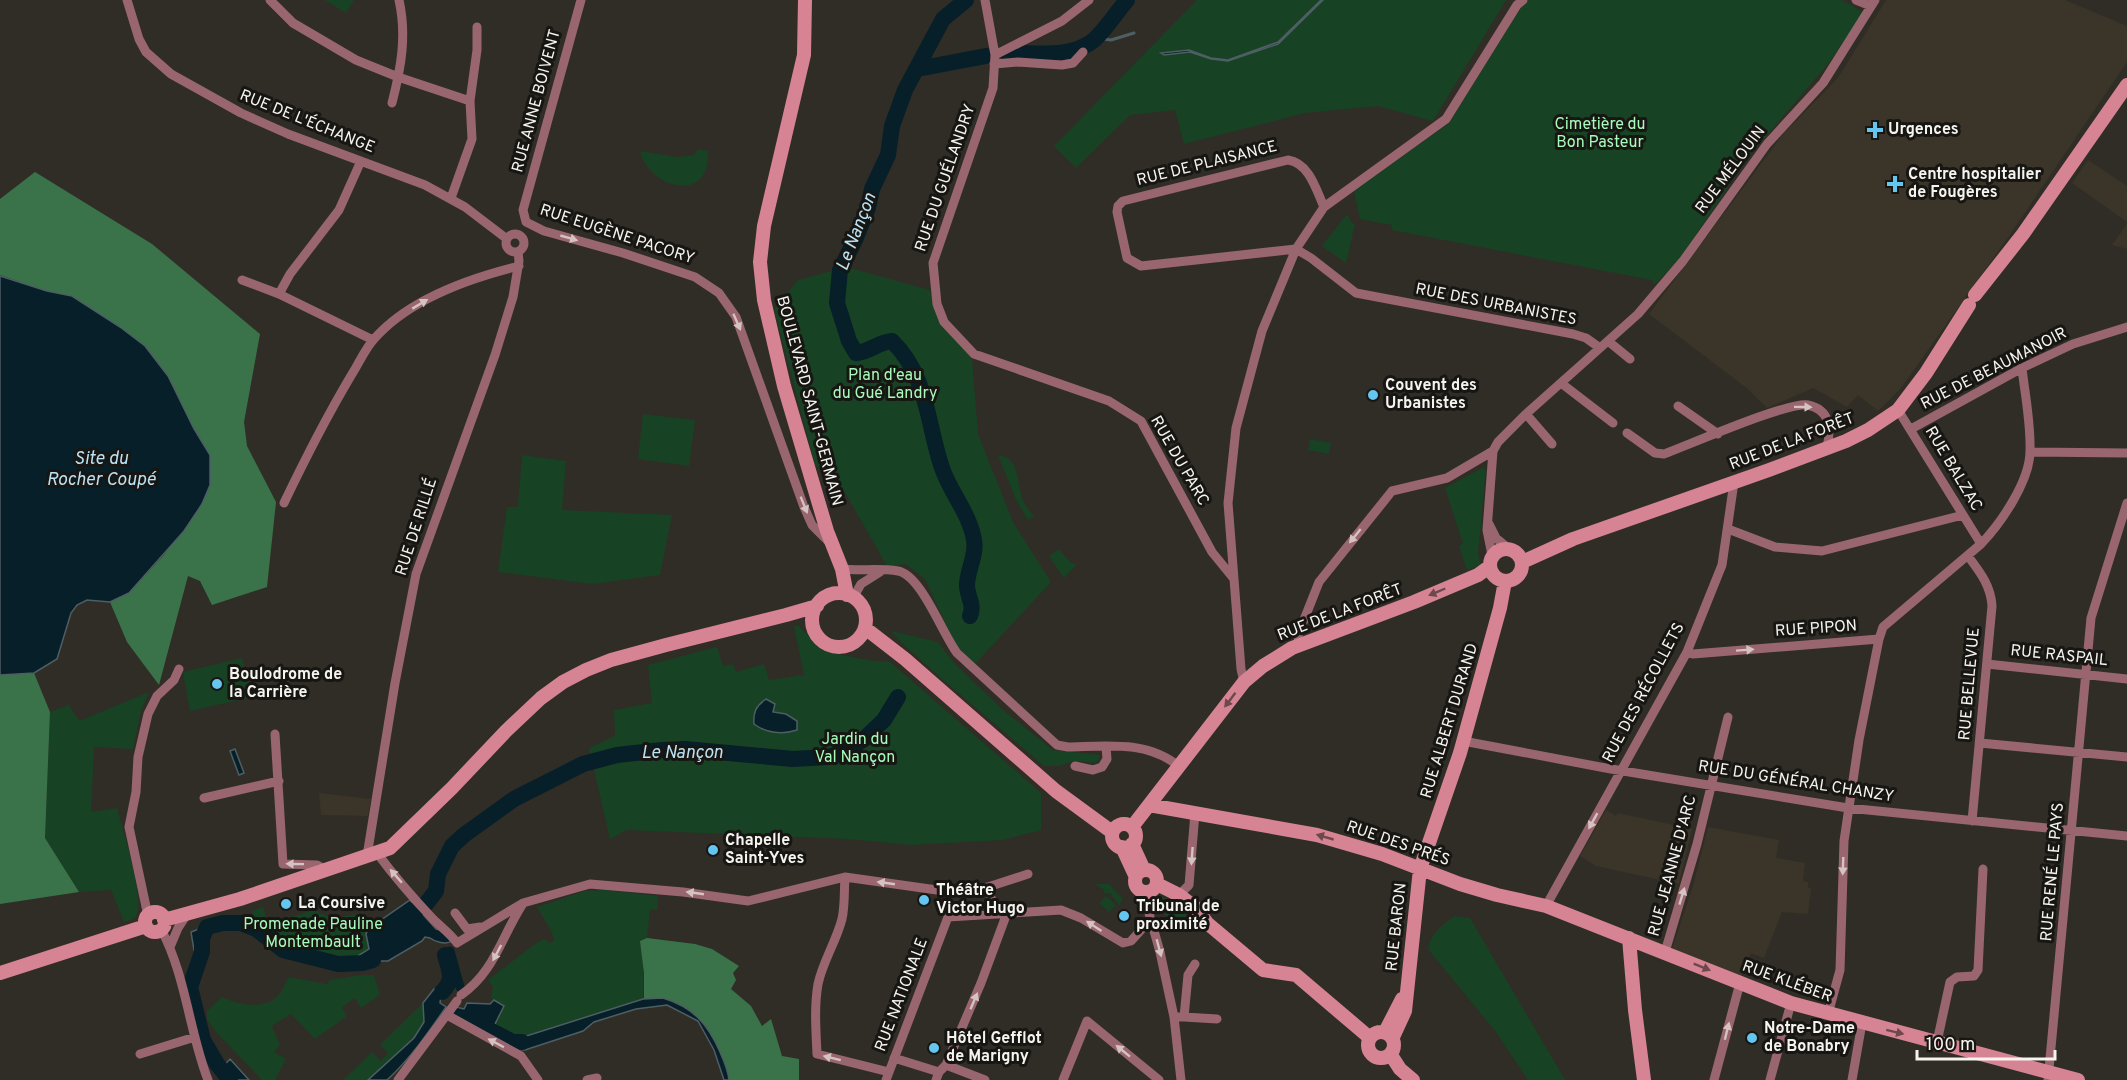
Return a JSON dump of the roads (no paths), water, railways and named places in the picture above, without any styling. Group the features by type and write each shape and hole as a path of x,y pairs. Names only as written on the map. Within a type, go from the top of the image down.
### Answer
{"main road":[{"name":"BOULEVARD SAINT-GERMAIN","path":"805,0 804,55 764,226 760,262 764,300 784,386 827,536 842,569 850,596"},
{"name":"RUE DE LA FORÊT","path":"1515,554 1573,539 1827,448 1868,430 1898,410 1926,373 1972,300 2039,211 2127,85"},
{"name":"RUE EUGÈNE PACORY","path":"827,536 836,580 831,595"},
{"path":"1500,549 1515,554 1519,574 1505,581 1496,578 1491,561 1500,549"},
{"name":"RUE DE LA FORÊT","path":"1132,827 1244,682 1278,655 1478,575 1491,561"},
{"name":"RUE ALBERT DURAND","path":"1420,869 1463,741 1500,608 1505,581"},
{"path":"0,973 147,921 153,932 187,914 390,848 541,698 563,682 611,660 817,606 831,595 850,596 864,611 865,628 856,640 841,647 824,643 814,630 812,621 817,606"},
{"path":"786,615 812,621"},
{"path":"865,628 905,659 1056,791 1112,832 1113,840 1127,846 1140,873 1135,886 1143,892 1150,892 1157,884"},
{"path":"856,640 905,659"},
{"name":"RUE DES PRÉS","path":"1149,805 1317,835 1382,854 1497,895 1546,906 1629,939"},
{"path":"1112,832 1119,825 1126,824 1132,827 1136,838 1127,846"},
{"name":"RUE BARON","path":"1389,1035 1407,989 1420,869"},
{"path":"1140,873 1154,873 1157,884 1179,895 1196,908 1207,923 1263,970 1296,975 1370,1038"},
{"path":"1629,939 1644,1080"},
{"name":"RUE KLÉBER","path":"1629,939 1791,1003 1938,1042 2048,1076 2078,1080"},
{"path":"1376,1033 1389,1035 1395,1048 1386,1057 1376,1058 1370,1052 1368,1044 1370,1038 1376,1033"},
{"path":"1386,1057 1400,1080"},
{"path":"1386,1057 1413,1080"}],"street":[{"name":"RUE DE L'ÉCHANGE","path":"127,0 146,52 171,74 241,112 321,148 425,185 451,198 512,236"},
{"path":"270,0 293,23 356,60 470,101"},
{"path":"392,103 404,51 403,18 399,0"},
{"name":"RUE ANNE BOIVENT","path":"523,210 581,0"},
{"name":"RUE DU GUÉLANDRY","path":"974,354 944,322 937,304 933,262 993,88 995,60 985,0"},
{"path":"995,60 1062,21 1089,0"},
{"path":"1244,682 1241,669 1228,503 1236,428 1262,331 1296,249 1324,207 1446,119 1517,5 1523,0"},
{"path":"1856,0 1873,3"},
{"name":"RUE MÉLOUIN","path":"1604,345 1638,314 1683,261 1767,144 1823,83 1873,3"},
{"path":"451,198 472,139 470,101 477,50 477,27"},
{"path":"995,60 1062,65 1073,63 1083,52"},
{"name":"RUE DE PLAISANCE","path":"1296,249 1141,266 1127,258 1117,212 1118,206 1123,201 1288,160 1297,161 1305,167 1324,207"},
{"path":"279,294 290,274 339,210 361,161"},
{"name":"RUE EUGÈNE PACORY","path":"523,210 526,222 540,229 695,277 719,293 736,317 804,507 812,525 827,536"},
{"path":"526,222 512,236 508,248 512,251 518,252 522,249 524,242 540,229"},
{"path":"512,236 522,237 524,242"},
{"name":"RUE DES URBANISTES","path":"1296,249 1356,293 1573,334 1604,345 1630,359"},
{"name":"RUE DE RILLÉ","path":"372,855 395,683 416,574 495,355 513,297 519,266 518,252"},
{"path":"284,503 312,444 373,340 400,316 431,298 471,279 519,266"},
{"path":"242,280 279,294 373,340"},
{"name":"RUE DE BEAUMANOIR","path":"1911,429 2022,368 2073,344 2127,327"},
{"path":"1491,561 1487,519 1493,451 1498,442 1526,414 1604,345"},
{"name":"RUE DU PARC","path":"974,354 1109,401 1141,421 1212,552 1233,579"},
{"path":"2022,368 2031,452 2127,453"},
{"path":"1561,383 1613,423"},
{"path":"1627,433 1647,448 1664,454 1747,422 1797,405 1806,405 1819,410 1830,423 1827,448"},
{"path":"1678,406 1718,434"},
{"name":"RUE BALZAC","path":"1898,410 1981,544"},
{"path":"1526,414 1552,444"},
{"path":"1299,645 1298,635 1319,582 1392,491 1447,478 1493,451"},
{"name":"RUE PIPON","path":"1687,652 1693,654 1879,639 1883,627 1992,533 2020,488 2031,452"},
{"name":"RUE DES RÉCOLLETS","path":"1546,906 1687,652 1722,565 1734,482"},
{"name":"RUE RENÉ LE PAYS","path":"2048,1076 2091,618 2127,503"},
{"path":"1728,529 1775,547 1822,551 1963,516"},
{"path":"1487,519 1496,538 1515,554"},
{"name":"RUE BELLEVUE","path":"1968,556 1992,594 1972,822"},
{"path":"842,569 897,571 910,576 921,589 947,640 957,653 1058,745 1139,747 1158,752 1180,767"},
{"path":"850,596 861,584 882,571"},
{"path":"1828,1014 1840,970 1844,841 1848,808 1879,639"},
{"name":"RUE RASPAIL","path":"1987,664 2127,679"},
{"path":"147,921 129,827 136,792 138,757 148,714 157,696 174,680 179,669"},
{"name":"RUE JEANNE D'ARC","path":"1665,952 1687,881 1728,717"},
{"path":"275,734 283,864 317,865 326,870"},
{"name":"RUE DU GÉNÉRAL CHANZY","path":"1463,741 1848,808 2127,836"},
{"path":"1980,743 2127,757"},
{"path":"1075,766 1093,770 1102,767 1107,759 1106,747"},
{"path":"204,798 279,781"},
{"path":"1179,895 1190,885 1195,813"},
{"path":"372,855 440,925 447,929 457,943 523,903 599,883 748,901 845,877 944,891 969,891 1028,874"},
{"path":"1938,1042 1950,982 1957,977 1974,976 1978,970 1983,869"},
{"path":"845,877 843,917 827,955 818,986 817,1054 887,1076"},
{"path":"988,887 992,901 992,914 1068,911 1122,943 1131,941 1151,919"},
{"path":"1143,892 1160,952 1174,1017 1181,1080"},
{"path":"398,1080 459,998 471,989 485,973 508,926 523,903"},
{"path":"455,913 467,929 485,926"},
{"path":"940,1072 981,983 1007,913"},
{"path":"170,947 187,914"},
{"name":"RUE NATIONALE","path":"887,1076 948,917 992,914"},
{"path":"163,925 208,1080"},
{"path":"1184,1017 1188,975 1195,964"},
{"path":"1714,1080 1740,982"},
{"path":"1770,1080 1791,1003"},
{"path":"447,1015 521,1056 538,1080"},
{"path":"1174,1017 1217,1019"},
{"path":"1063,1080 1088,1021 1160,1080"},
{"path":"1852,1080 1862,1023"},
{"path":"140,1054 195,1037"},
{"path":"894,1058 940,1072 985,1080"}],"water":[{"path":"1323,0 1278,44 1228,61 1211,59 1190,52 1164,55 1161,53 1189,50 1211,58 1228,60 1278,42"},
{"name":"Site du Rocher Coupé","path":"0,276 47,291 72,296 145,346 168,376 194,429 210,455 210,485 202,504 184,531 129,593 110,602 87,600 77,605 71,613 57,659 34,673 0,675"},
{"path":"766,699 775,704 773,712 786,714 797,721 797,730 774,732 754,724 756,710"},
{"path":"235,749 244,773 239,775 230,751"},
{"path":"410,900 436,929 445,931 452,941 447,943 425,937 388,961 379,961 376,966 350,967 353,959 369,949 366,934 368,929"},
{"path":"207,926 209,933 206,953 194,950 191,932"},
{"path":"434,989 441,996 440,1003 446,1007 425,1036 387,1080 368,1080 414,1038 424,1022 423,1003"},
{"path":"663,998 683,1006 705,1025 720,1052 729,1080 724,1080 714,1050 698,1021 667,1005 636,1009 594,1022 583,1031 525,1050 515,1049 499,1042 502,1035 517,1039 643,999"},
{"path":"494,1000 504,1006 489,1036 452,1015 456,1007 464,1009 467,1003 490,1004"},
{"path":"230,1059 249,1080 223,1080 220,1070"}],"waterway":[{"name":"Le Nançon","path":"966,0 943,19 905,90 892,126 888,155 872,189 868,208 855,240 840,270 837,303 849,341 856,353 892,341 913,369 920,385 942,468 972,530 975,545 967,585 972,608 970,616"},
{"name":"Le Nançon","path":"1007,53 1064,52 1085,46 1098,36 1127,0"},
{"path":"1096,38 1111,40 1134,33"},
{"name":"Le Nançon","path":"917,69 986,56"},
{"name":"Le Nançon","path":"412,912 426,904 436,891 438,874 452,846 464,835 514,799 583,764 617,755 685,749 793,759 827,757 844,753 864,739 884,720 898,697"},
{"path":"230,1080 217,1064 203,1040 190,987 202,952 202,939 207,927 223,923 241,923 256,929 283,950 338,964 373,960"},
{"name":"Le Nançon","path":"450,951 460,987"},
{"path":"442,992 450,979 445,955"},
{"name":"Le Nançon","path":"472,1021 513,1042 522,1042"}],"place":[{"name":"Urgences","path":"1875,130"},
{"name":"Centre hospitalier de Fougères","path":"1895,184"},
{"name":"Couvent des Urbanistes","path":"1373,395"},
{"name":"Boulodrome de la Carrière","path":"217,684"},
{"name":"Chapelle Saint-Yves","path":"713,850"},
{"name":"Théâtre Victor Hugo","path":"924,900"},
{"name":"La Coursive","path":"286,904"},
{"name":"Tribunal de proximité","path":"1124,916"},
{"name":"Notre-Dame de Bonabry","path":"1752,1038"},
{"name":"Hôtel Gefflot de Marigny","path":"934,1048"}],"park label":[{"name":"Cimetière du Bon Pasteur","path":"1600,134"},
{"name":"Plan d'eau du Gué Landry","path":"885,385"},
{"name":"Jardin du Val Nançon","path":"855,749"},
{"name":"Promenade Pauline Montembault","path":"313,934"}]}
